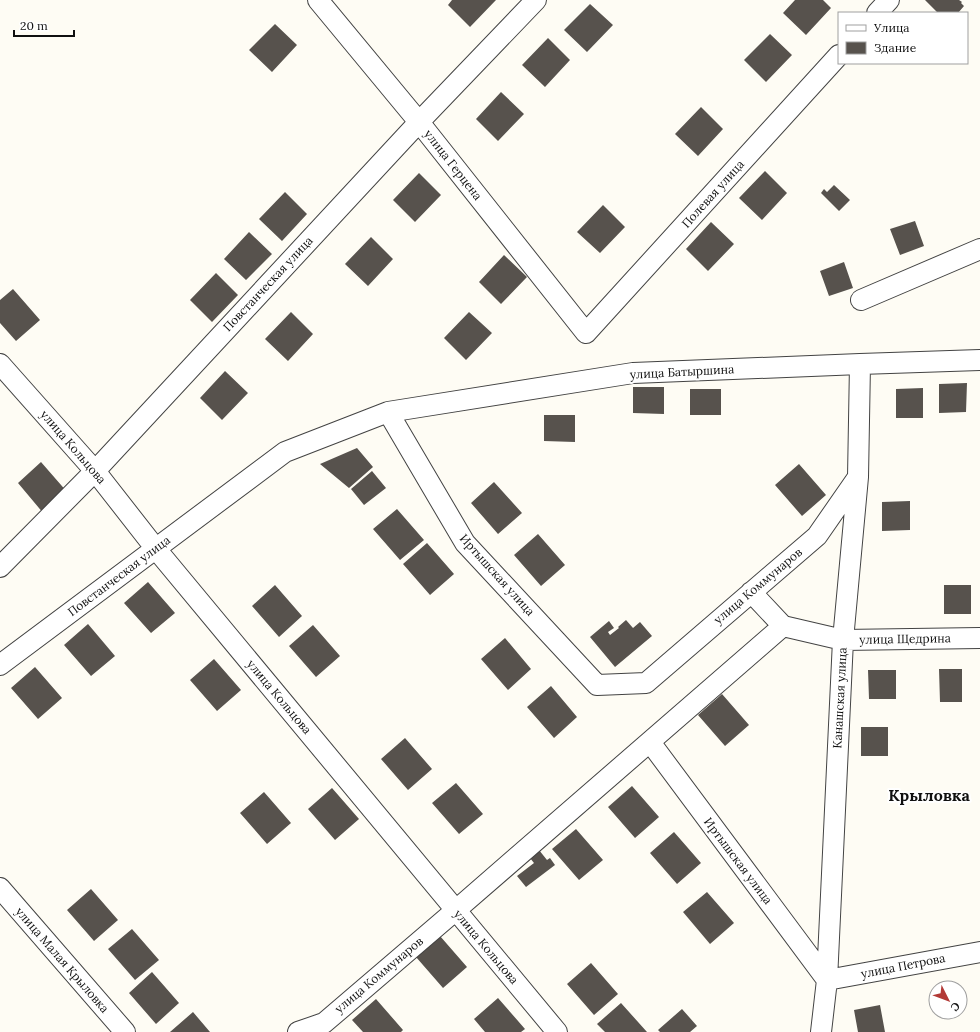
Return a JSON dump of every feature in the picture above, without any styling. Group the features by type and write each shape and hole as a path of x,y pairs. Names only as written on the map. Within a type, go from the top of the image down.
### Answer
{"street":[{"name":"улица Герцена","path":"318,0 419,122 586,333"},
{"name":"Повстанческая улица","path":"0,567 95,471 419,122 536,0"},
{"path":"878,12 889,0"},
{"name":"Полевая улица","path":"586,333 838,56"},
{"path":"861,300 980,249"},
{"name":"улица Батыршина","path":"388,412 633,374 980,360"},
{"name":"улица Кольцова","path":"0,364 95,471 156,549 557,1032"},
{"name":"Канашская улица","path":"821,1032 827,980 843,640 858,478 860,364"},
{"name":"Повстанческая улица","path":"0,665 285,452 388,412"},
{"name":"Иртышская улица","path":"388,412 465,543 597,685 646,683"},
{"name":"улица Коммунаров","path":"646,683 817,536 858,478"},
{"path":"751,592 783,626"},
{"name":"улица Коммунаров","path":"298,1032 324,1023 783,626"},
{"name":"улица Щедрина","path":"783,626 843,640 980,638"},
{"name":"Иртышская улица","path":"650,742 827,980"},
{"name":"улица Малая Крыловка","path":"0,888 124,1032"},
{"name":"улица Петрова","path":"827,980 980,952"}],"building":[{"path":"452,0 496,0 470,27 448,5"},
{"path":"795,0 823,0 831,8 806,35 783,13"},
{"path":"925,0 959,0 964,6 959,12 937,12"},
{"path":"590,4 613,25 587,52 564,30"},
{"path":"275,24 297,45 272,72 249,50"},
{"path":"770,34 792,55 766,82 744,60"},
{"path":"548,38 570,60 545,87 522,65"},
{"path":"501,92 524,114 498,141 476,119"},
{"path":"701,107 723,129 698,156 675,134"},
{"path":"765,171 787,193 762,220 739,198"},
{"path":"419,173 441,195 415,222 393,200"},
{"path":"834,185 850,200 839,211 821,193 824,189 827,192"},
{"path":"285,192 307,214 282,241 259,219"},
{"path":"603,205 625,227 600,253 577,232"},
{"path":"915,221 924,246 900,255 890,229"},
{"path":"711,222 734,244 708,271 686,249"},
{"path":"249,232 272,254 246,280 224,259"},
{"path":"371,237 393,259 368,286 345,264"},
{"path":"504,255 527,277 501,304 479,282"},
{"path":"844,262 853,288 829,296 820,271"},
{"path":"216,273 238,295 212,322 190,300"},
{"path":"13,289 40,320 16,341 0,323 0,300"},
{"path":"291,312 313,334 288,361 265,339"},
{"path":"469,312 492,333 466,360 444,338"},
{"path":"225,371 248,393 222,420 200,398"},
{"path":"967,383 966,412 939,413 939,384"},
{"path":"633,387 664,387 664,414 633,413"},
{"path":"923,388 923,418 896,418 896,389"},
{"path":"690,389 721,389 721,415 690,415"},
{"path":"544,415 575,415 575,442 544,441"},
{"path":"357,448 373,467 349,488 320,464"},
{"path":"41,462 68,493 44,514 18,483"},
{"path":"799,464 826,495 802,516 775,485"},
{"path":"372,471 386,488 364,505 351,489"},
{"path":"494,482 522,513 498,534 471,503"},
{"path":"910,501 910,530 882,531 882,502"},
{"path":"397,509 424,540 400,560 373,529"},
{"path":"538,534 565,565 541,586 514,555"},
{"path":"427,543 454,574 430,595 403,564"},
{"path":"148,582 175,613 151,633 124,603"},
{"path":"275,585 302,616 279,637 252,606"},
{"path":"944,585 971,585 971,614 944,614"},
{"path":"626,620 633,628 640,622 652,636 615,667 590,637 609,621 614,628 608,632 610,635"},
{"path":"88,624 115,656 91,676 64,645"},
{"path":"313,625 340,656 316,677 289,646"},
{"path":"505,638 531,669 508,690 481,659"},
{"path":"214,659 241,690 217,711 190,680"},
{"path":"35,667 62,698 38,719 11,688"},
{"path":"939,669 962,669 962,702 940,702"},
{"path":"868,670 896,670 896,699 869,699"},
{"path":"551,686 577,717 554,738 527,707"},
{"path":"722,694 749,725 725,746 698,715"},
{"path":"861,727 888,727 888,756 861,756"},
{"path":"405,738 432,769 408,790 381,759"},
{"path":"456,783 483,814 459,834 432,803"},
{"path":"632,786 659,817 635,838 608,807"},
{"path":"332,788 359,819 335,840 308,809"},
{"path":"264,792 291,823 267,844 240,813"},
{"path":"576,829 603,860 579,880 552,849"},
{"path":"674,832 701,863 677,884 650,853"},
{"path":"539,850 547,860 550,858 555,865 526,887 517,876 534,863 530,858"},
{"path":"91,889 118,920 94,941 67,910"},
{"path":"707,892 734,923 710,944 683,912"},
{"path":"132,929 159,960 135,980 108,949"},
{"path":"440,936 467,967 443,988 416,957"},
{"path":"591,963 618,994 594,1015 567,984"},
{"path":"152,972 179,1003 156,1024 129,993"},
{"path":"498,998 525,1029 521,1032 485,1032 474,1019"},
{"path":"376,999 403,1030 401,1032 363,1032 352,1020"},
{"path":"621,1003 647,1032 605,1032 597,1024"},
{"path":"880,1005 885,1032 858,1032 854,1010"},
{"path":"682,1009 697,1026 690,1032 660,1032 658,1030"},
{"path":"193,1012 210,1032 170,1032"}],"district":[{"name":"Крыловка","path":"929,795"}]}
